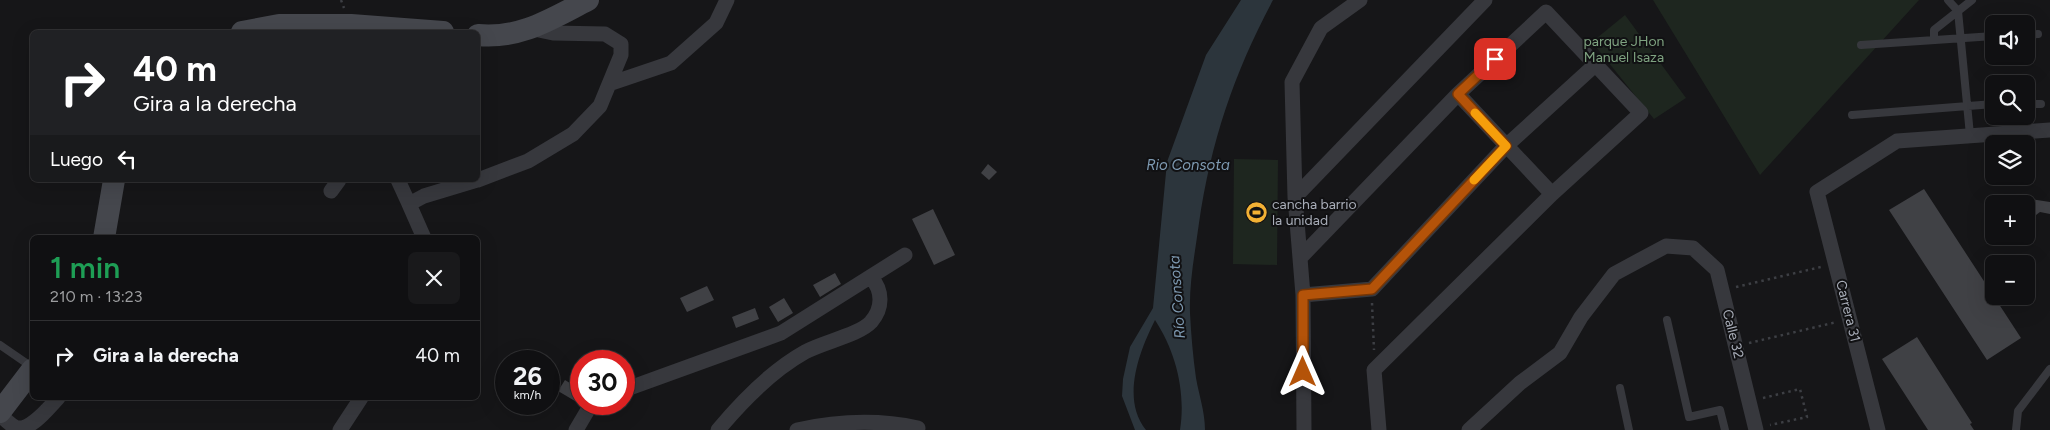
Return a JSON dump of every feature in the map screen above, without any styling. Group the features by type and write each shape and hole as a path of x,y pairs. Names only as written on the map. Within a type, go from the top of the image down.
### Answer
{"main road":[{"path":"480,35 492,36 534,29 588,0"},
{"path":"255,30 280,26 351,25 417,30"},
{"path":"105,235 114,182"},
{"path":"0,414 30,372"}],"street":[{"path":"609,84 671,63 716,23 727,0"},
{"path":"1304,430 1303,295 1295,198 1292,82 1322,28 1360,0"},
{"path":"1295,198 1485,0"},
{"path":"1300,258 1458,94 1546,12 1641,113 1552,194 1374,370 1379,430"},
{"path":"480,179 528,161 573,134 600,106 621,54 620,44 604,34 553,33 534,29"},
{"path":"1303,295 1372,289 1506,146 1595,65"},
{"path":"1458,94 1552,194"},
{"path":"1970,135 2050,130"},
{"name":"Carrera 31","path":"1878,430 1818,192 1896,141 1970,135"},
{"path":"399,182 423,235"},
{"path":"409,204 424,196 470,182"},
{"name":"Calle 32","path":"1469,430 1520,383 1560,353 1581,317 1614,274 1666,246 1693,248 1717,270 1756,429"},
{"path":"635,386 781,333 905,255"},
{"path":"718,430 740,404 775,372 805,352 831,340 856,332 871,322 880,306 880,293 871,277"},
{"path":"0,414 16,428 23,428 33,424 56,400"},
{"path":"340,430 360,400"},
{"path":"576,430 585,415"},
{"path":"797,430 829,423 870,422 892,422 918,428"}],"lane":[{"path":"1948,0 1958,11 1970,135"},
{"path":"1934,39 1934,30 1972,0"},
{"path":"1861,45 1985,36"},
{"path":"1852,115 1985,104"},
{"path":"2035,104 2041,104"},
{"path":"1667,320 1689,418 1720,410 1725,430"},
{"path":"0,345 30,368"},
{"path":"2016,430 2018,411 2050,369"},
{"path":"1620,388 1629,430"}],"path":[{"path":"1722,290 1837,263"},
{"path":"1372,289 1374,370"},
{"path":"1736,346 1850,319"},
{"path":"1749,401 1800,389 1807,416 1756,429"}],"green space":[{"path":"1653,0 1919,0 1760,175"},
{"name":"parque JHon Manuel Isaza","path":"1625,15 1686,98 1654,119 1592,42"},
{"name":"cancha barrio la unidad","path":"1234,159 1278,160 1277,265 1233,264"}],"water":[{"name":"Rio Consota","path":"1241,0 1273,0 1247,54 1226,108 1210,164 1199,223 1191,279 1190,313 1195,370 1205,430 1180,430 1182,401 1178,373 1169,345 1155,320 1143,346 1135,375 1135,404 1139,418 1146,430 1135,430 1122,396 1123,379 1130,347 1153,308 1167,162 1206,55"}],"building":[{"path":"988,164 997,172 989,180 981,173"},
{"path":"1924,189 1985,283 1985,305 2000,305 2021,338 1987,360 1889,210"},
{"path":"2035,200 2050,202 2050,214 2040,212 2036,215"},
{"path":"933,209 955,255 934,265 912,219"},
{"path":"835,273 841,284 820,297 813,285"},
{"path":"707,286 714,300 687,312 680,298"},
{"path":"784,298 793,313 778,322 769,307"},
{"path":"755,308 759,319 736,328 732,317"},
{"path":"1917,337 1972,423 1970,424 1974,430 1928,430 1882,359"},
{"path":"565,380 570,383 570,398 560,392 560,388"}],"slow traffic":[{"path":"1474,180 1506,146 1475,113"}],"place":[{"name":"cancha barrio la unidad","path":"1256,212"}],"route":[{"path":"1303,372 1303,295 1372,289 1506,146 1458,94 1495,59"}],"water label":[{"name":"Río Consota","path":"1177,297"}]}
